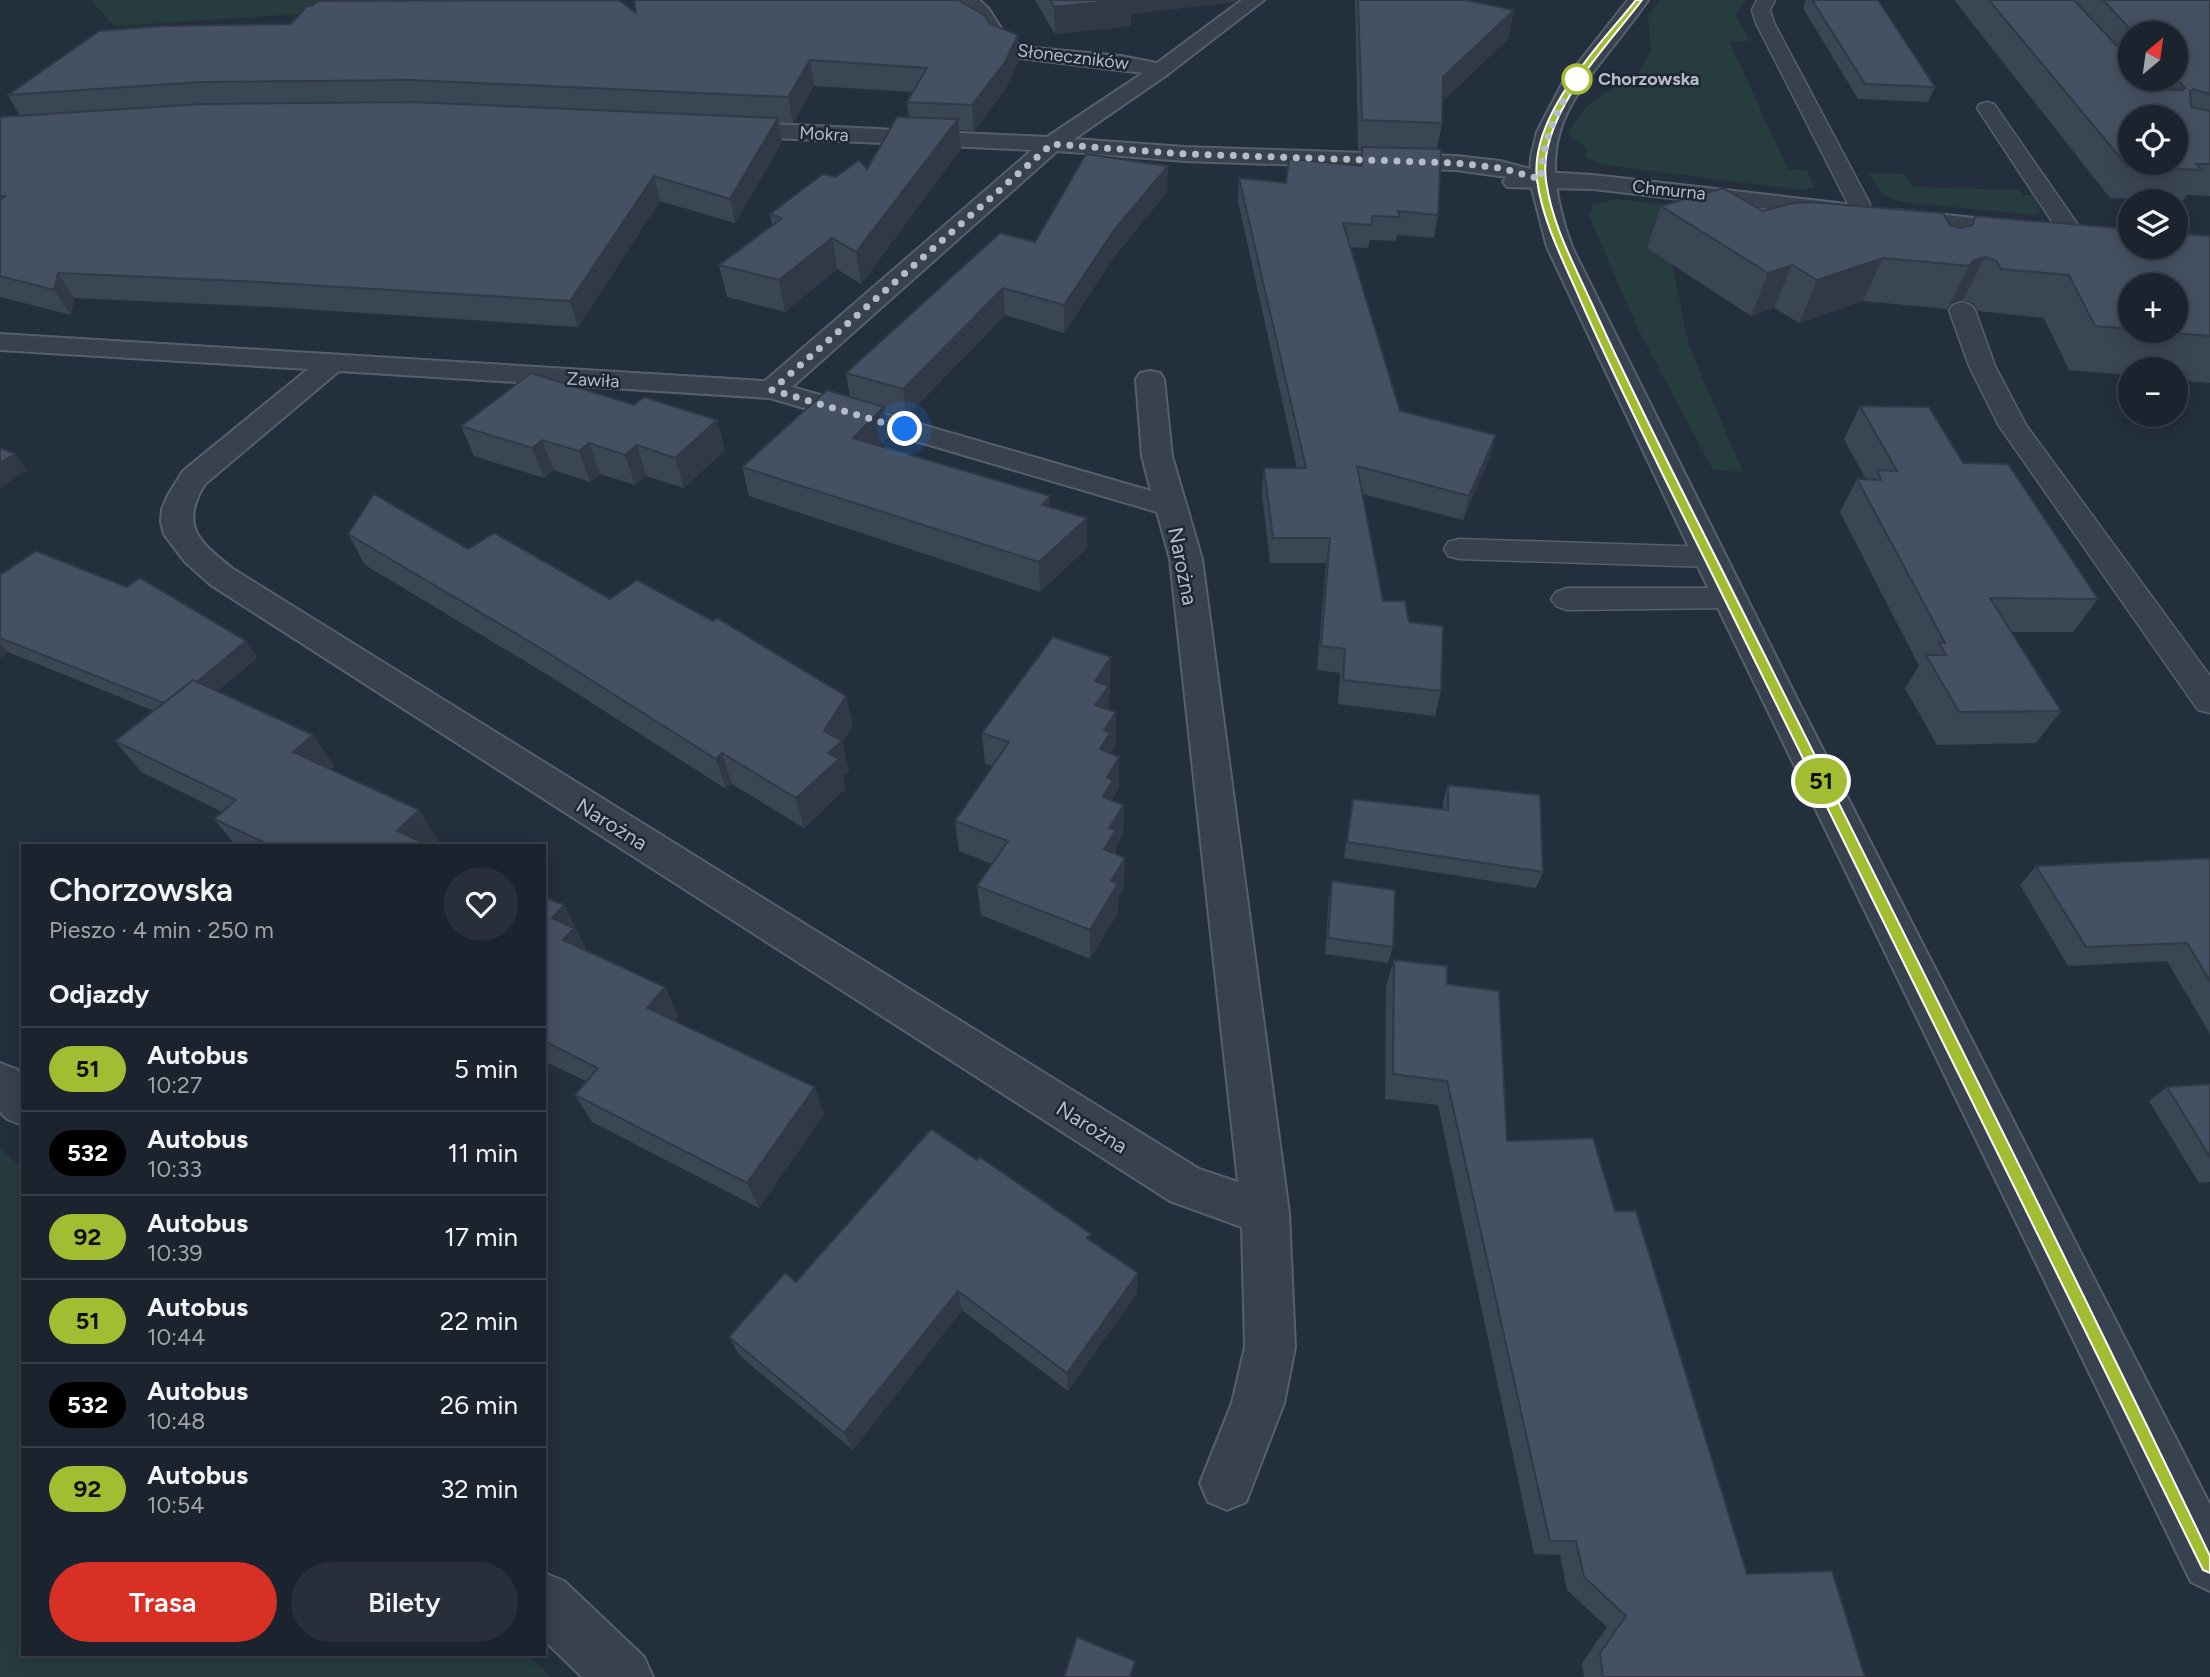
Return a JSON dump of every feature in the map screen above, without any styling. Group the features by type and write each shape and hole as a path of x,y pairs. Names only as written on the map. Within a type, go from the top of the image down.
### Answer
{"street":[{"path":"772,390 1052,144 1161,70 1254,0"},
{"path":"1638,0 1568,90 1546,140 1541,159 1541,179 1551,223 1730,598 2210,1563"},
{"name":"Słoneczników","path":"980,3 1000,43 1019,53 1121,62 1161,70"},
{"name":"Mokra","path":"709,128 1052,144 1185,154 1457,185 1541,179"},
{"name":"Chmurna","path":"1541,179 1649,188 1860,212 1927,230 2085,236"},
{"name":"Zawiła","path":"0,342 330,365 772,390 1170,506"},
{"name":"Narożna","path":"330,365 194,478 180,496 176,517 179,537 197,556 222,577 1186,1186 1265,1213"},
{"name":"Narożna","path":"1150,379 1157,456 1186,559 1265,1213 1270,1347 1258,1404 1227,1483"},
{"path":"0,1083 21,1103"},
{"path":"546,1603 624,1677"}],"lane":[{"path":"1766,0 1761,10 1765,23 1858,202 1860,212"},
{"path":"1987,107 2085,236"},
{"path":"1962,310 1982,366 2013,426 2210,701"},
{"path":"1459,549 1710,557"},
{"path":"1567,599 1730,598"}],"green space":[{"path":"91,0 480,0 453,14 377,9 114,26"},
{"path":"1660,0 1745,0 1736,15 1750,41 1729,41 1788,169 1807,170 1815,188 1803,190 1603,165 1585,157 1587,148 1568,132 1584,110 1601,95 1637,76 1651,51 1648,16"},
{"path":"1868,173 1905,174 1913,187 2020,190 2023,195 2036,195 2040,213 2035,215 1902,202 1883,195"},
{"path":"1617,199 1705,210 1666,235 1689,346 1743,472 1713,470 1638,329 1589,216 1593,205"},
{"path":"0,1148 21,1167 21,1656 529,1656 551,1677 0,1677"}],"building":[{"path":"619,0 636,13 634,0 958,0 984,15 990,24 1018,35 1005,62 972,105 907,102 927,68 810,60 788,97 412,80 201,82 8,95 99,31 163,26 291,24 307,6 312,6 317,1"},
{"path":"1050,0 1120,0 1054,7"},
{"path":"1358,0 1465,0 1514,10 1443,77 1442,123 1362,120"},
{"path":"1812,0 1878,0 1935,87 1865,84"},
{"path":"1989,0 2074,0 2118,47 2118,91 2188,91 2188,21 2123,21 2103,0 2210,0 2210,94 2193,89 2190,91 2191,107 2210,111 2210,164 2196,164 2202,170 2188,169 2188,105 2118,105 2118,155"},
{"path":"413,102 778,118 730,199 654,176 570,301 58,273 54,290 0,276 0,199 6,196 0,196 0,117 202,104"},
{"path":"897,117 958,119 856,252 832,238 779,280 719,265 782,218 770,214 823,174 836,177 859,160 867,169"},
{"path":"1362,147 1441,149 1438,215 1398,211 1400,217 1372,216 1372,225 1343,223 1400,411 1496,435 1469,496 1357,466 1383,601 1405,601 1409,622 1443,626 1441,691 1343,680 1345,649 1321,646 1330,538 1273,538 1264,468 1306,468 1239,178 1286,183 1289,159 1362,166"},
{"path":"1086,154 1168,166 1114,230 1064,305 1003,288 903,389 846,373 1000,233 1035,242"},
{"path":"1723,188 1763,211 1810,202 1943,213 1950,225 1961,228 1973,225 1975,216 2118,228 2118,259 2188,259 2188,234 2210,236 2210,336 2188,334 2188,273 2118,273 2118,328 2095,326 2069,275 2001,269 1996,261 1985,257 1974,260 1969,266 1883,258 1817,280 1792,265 1768,273 1661,206"},
{"path":"531,373 634,405 644,397 717,420 675,458 637,445 625,455 589,443 579,451 542,440 532,448 461,426"},
{"path":"827,390 884,407 853,438 1050,496 1042,505 1087,518 1039,562 742,467"},
{"path":"1860,406 1929,407 1963,463 2008,464 2098,599 1990,598 2061,711 1959,712 1926,655 1946,655 1939,643 1945,643 1857,479 1881,480 1877,470 1897,471"},
{"path":"0,448 15,454 0,463"},
{"path":"374,494 468,549 494,533 610,599 637,580 713,621 717,618 846,696 824,731 842,741 828,753 839,759 796,798 722,753 716,759 542,649 348,534"},
{"path":"36,551 127,587 140,578 246,641 197,682 193,680 164,703 0,638 0,575"},
{"path":"1053,637 1111,657 1095,681 1109,686 1095,705 1116,712 1104,730 1110,733 1100,749 1119,757 1107,777 1113,780 1103,797 1124,805 1109,828 1116,830 1104,849 1125,858 1111,881 1118,883 1090,930 977,886 1008,841 955,821 1009,742 982,733"},
{"path":"193,680 313,735 293,752 419,810 397,831 427,844 268,844 214,819 236,800 115,741"},
{"path":"1448,785 1540,795 1543,872 1347,842 1353,799 1448,810"},
{"path":"2210,858 2210,981 2187,943 2086,947 2036,866"},
{"path":"1332,881 1395,890 1393,947 1328,938"},
{"path":"546,898 564,905 552,918 574,928 563,940 665,987 647,1008 815,1087 747,1183 575,1095 598,1068 546,1042"},
{"path":"1394,960 1447,966 1447,984 1499,991 1507,1141 1593,1138 1615,1211 1636,1211 1747,1574 1832,1571 1865,1677 1603,1677 1600,1653 1626,1616 1584,1577 1576,1541 1550,1541 1447,1081 1393,1074"},
{"path":"2210,1084 2210,1157 2167,1087"},
{"path":"931,1129 977,1160 980,1157 1091,1234 1087,1238 1138,1273 1067,1373 958,1291 844,1433 729,1337 785,1273 796,1282"},
{"path":"1077,1637 1135,1661 1130,1677 1064,1677"}],"bus line":[{"name":"51","path":"1638,0 1568,90 1551,125 1541,159 1541,179 1551,223 1600,334 2210,1563"}],"place":[{"name":"Chorzowska","path":"1577,79"}],"route":[{"path":"905,429 772,390 1052,144 1185,154 1456,163 1500,168 1541,179 1541,159 1551,125 1568,90 1585,68 1577,79"}]}
